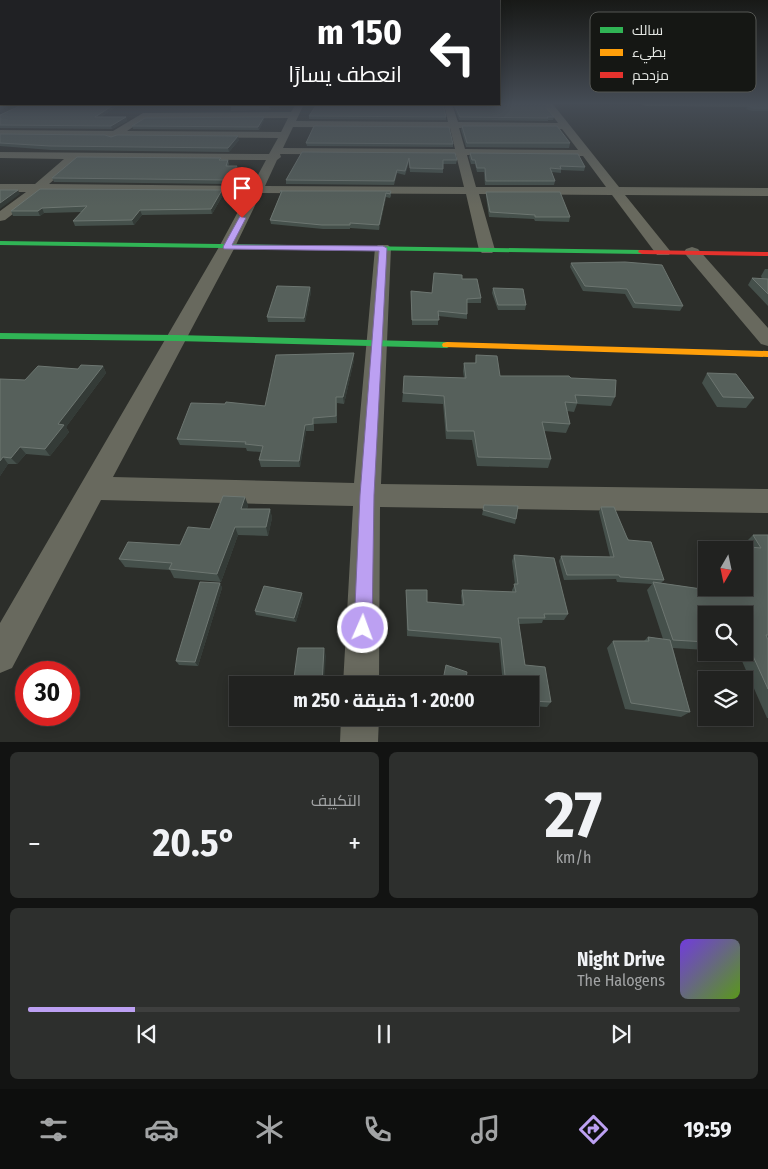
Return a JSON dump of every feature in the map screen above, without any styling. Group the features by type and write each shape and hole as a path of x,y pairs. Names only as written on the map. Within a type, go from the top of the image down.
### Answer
{"street":[{"path":"0,218 40,188 51,175 108,138"},
{"path":"0,155 80,156 232,138"},
{"path":"0,656 227,247 284,138"},
{"path":"342,138 462,152 587,153"},
{"path":"458,138 487,250"},
{"path":"575,138 663,252"},
{"path":"0,188 768,192"},
{"path":"0,243 768,254"},
{"path":"361,676 367,495 383,248"},
{"path":"692,252 768,340"},
{"path":"0,336 176,338 768,354"},
{"path":"94,488 367,495 768,501"},
{"path":"359,742 360,726"}],"building":[{"path":"0,138 237,138 228,148 50,146 0,143"},
{"path":"309,138 452,138 453,144 306,143"},
{"path":"465,138 566,138 570,143 467,143"},
{"path":"302,152 455,153 457,160 443,160 443,169 410,168 409,158 405,171 397,170 394,181 286,180"},
{"path":"470,153 578,154 585,167 560,166 561,169 550,168 555,181 486,181 485,168 477,168 475,160 472,160"},
{"path":"77,157 221,158 219,160 228,160 226,166 237,166 228,180 52,178"},
{"path":"40,189 222,190 211,209 140,210 132,220 73,221 87,206 42,208 38,211 11,211"},
{"path":"0,190 18,190 0,203"},
{"path":"282,191 391,191 390,194 386,193 379,225 350,223 350,225 322,225 270,220"},
{"path":"486,192 560,192 570,217 535,217 535,215 490,212"},
{"path":"625,262 662,265 683,306 635,303 627,289 585,286 571,263"},
{"path":"434,273 462,275 462,279 477,279 481,298 467,299 467,314 438,311 439,320 412,320 411,291 432,293"},
{"path":"752,278 768,279 768,294"},
{"path":"277,286 310,287 304,318 267,317"},
{"path":"493,288 523,289 526,305 498,305"},
{"path":"354,353 343,397 336,397 336,416 313,418 313,424 305,425 299,461 259,460 263,446 245,444 246,442 177,439 191,403 225,404 226,402 265,406 276,355"},
{"path":"476,355 497,356 500,376 569,376 571,378 616,380 615,397 575,395 577,403 565,402 570,424 542,422 551,459 478,457 474,431 447,431 444,396 403,393 404,376 466,378 464,363 476,363"},
{"path":"81,365 103,366 58,424 64,425 45,449 20,447 11,458 3,457 0,461 0,379 25,380 38,366 78,369"},
{"path":"707,373 736,374 754,398 723,397"},
{"path":"223,496 245,497 241,509 270,509 266,527 235,527 217,574 169,569 172,563 119,559 128,542 180,545 188,527 210,529"},
{"path":"484,505 518,506 516,519 483,510"},
{"path":"601,507 614,507 628,540 651,542 664,580 620,577 619,575 567,575 561,556 614,557"},
{"path":"753,535 768,535 768,635 766,635 768,640 768,689 753,656 753,606 698,606 698,642 673,640 653,582 698,588 698,596 753,596 753,547 761,548"},
{"path":"514,555 554,558 568,614 544,614 545,618 518,618 525,665 545,667 551,702 539,701 539,676 505,676 501,638 408,630 406,590 427,590 427,602 464,605 462,590 516,592 514,584 518,584"},
{"path":"200,582 220,583 195,662 176,661"},
{"path":"264,586 302,593 294,618 255,611"},
{"path":"648,637 670,640 690,712 631,703 613,641 649,641"},
{"path":"298,648 324,648 322,676 294,676"},
{"path":"446,665 467,672 466,676 444,676"}],"traffic: fast":[{"path":"0,243 642,252"},
{"path":"0,336 176,338 447,345"}],"traffic: slow":[{"path":"447,345 768,354"}],"traffic: jam":[{"path":"642,252 768,254"}],"route":[{"path":"242,218 227,247 383,248 367,495 363,628"}]}
